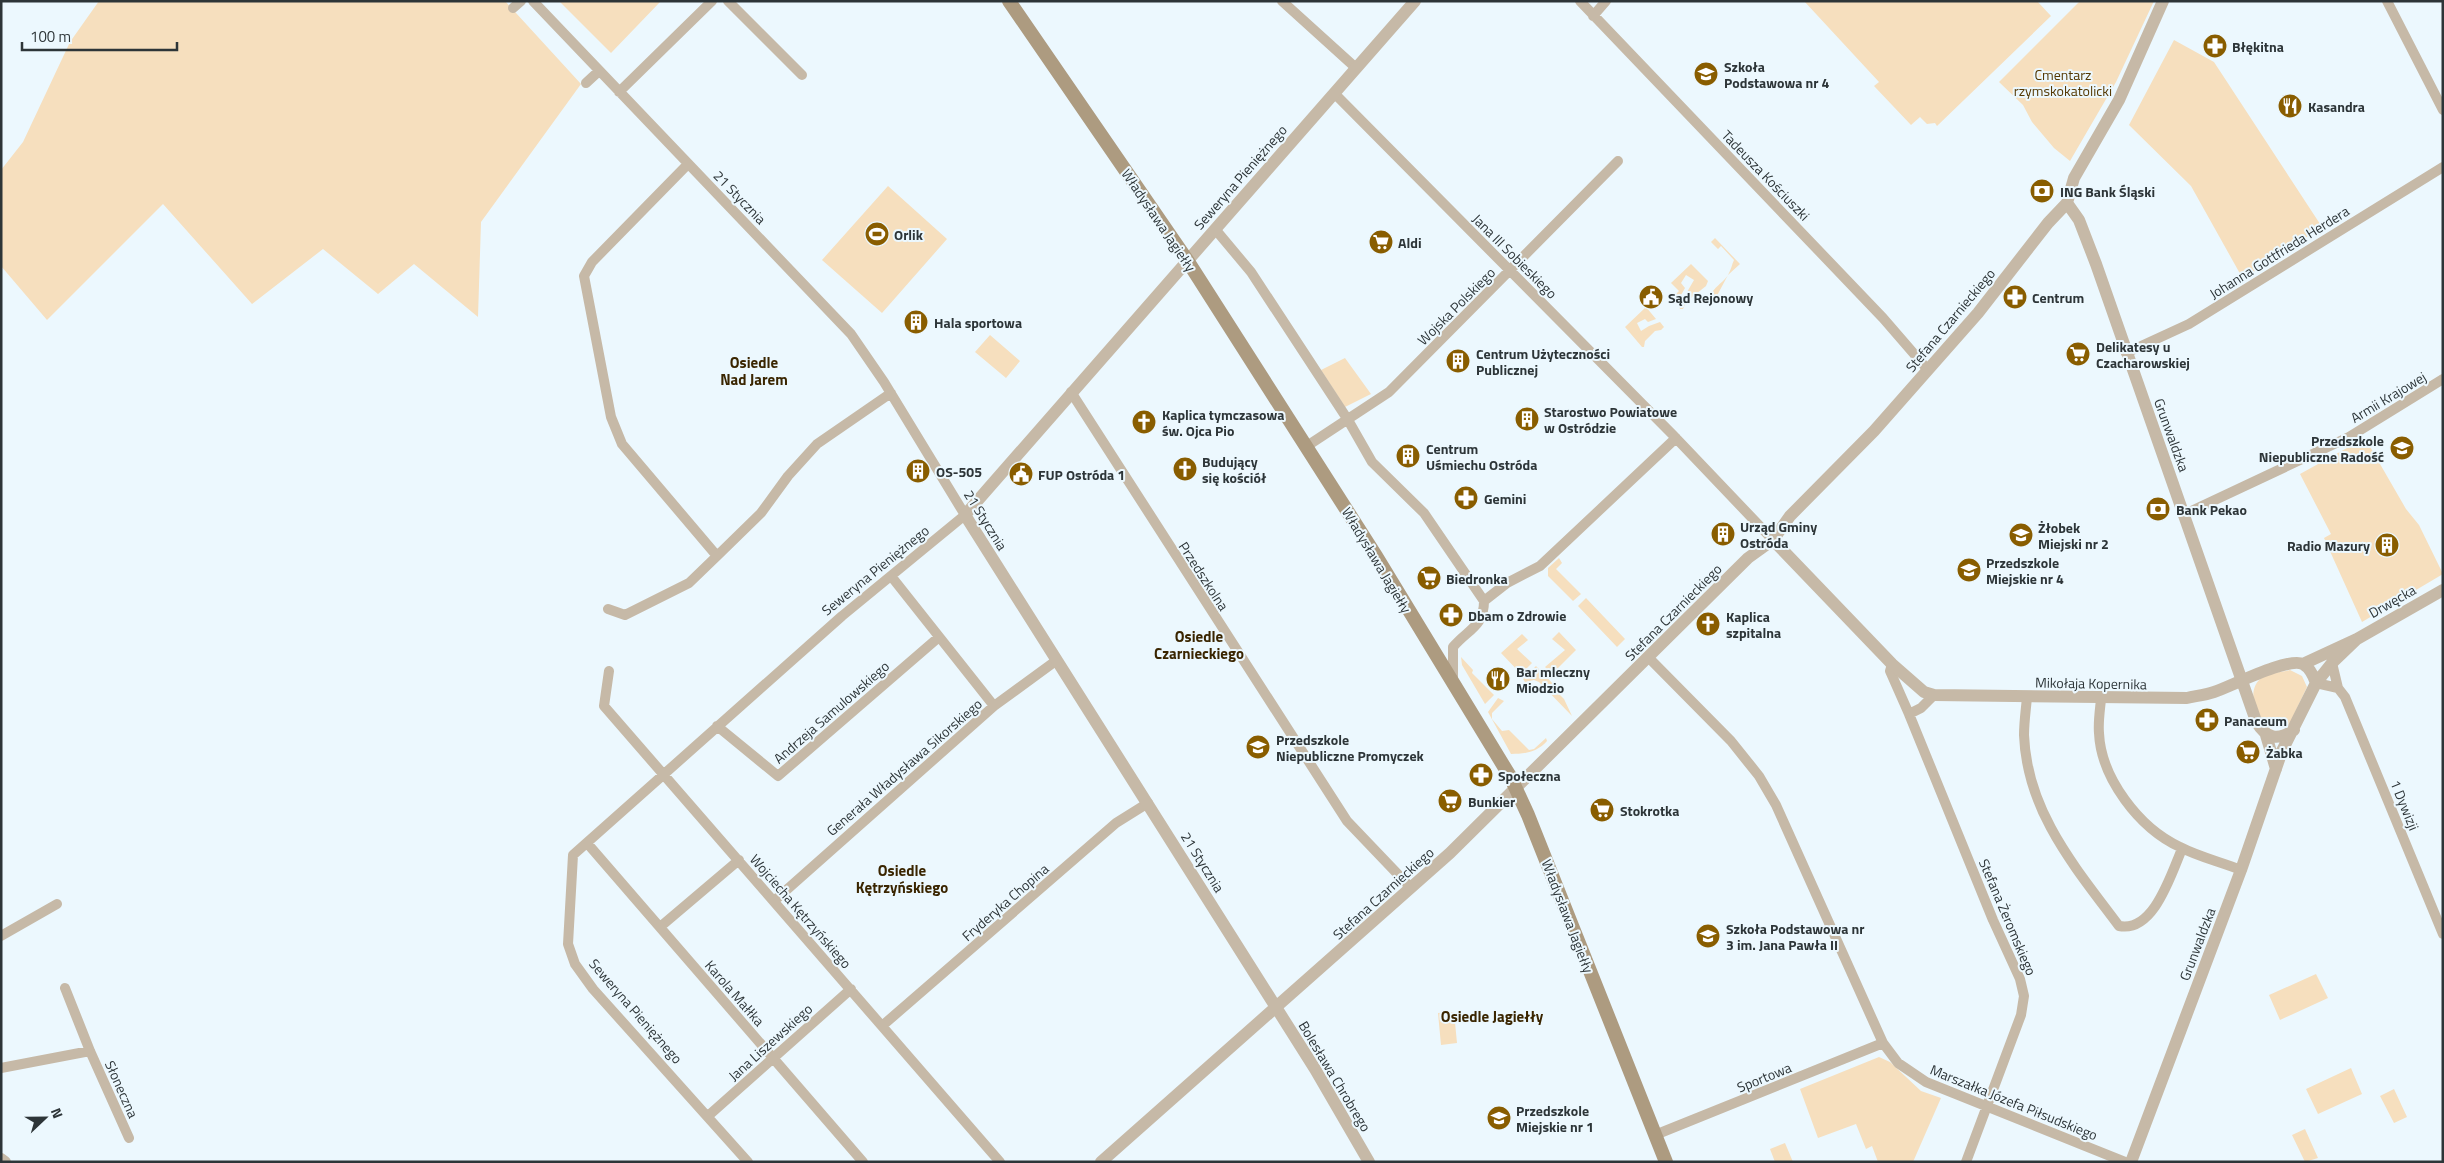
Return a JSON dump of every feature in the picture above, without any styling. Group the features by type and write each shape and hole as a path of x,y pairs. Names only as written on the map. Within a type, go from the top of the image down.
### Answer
{"main road":[{"name":"Władysława Jagiełły","path":"1009,1 1187,260 1306,446 1516,788 1666,1162"}],"street":[{"name":"21 Stycznia","path":"533,1 838,319 865,353 965,515 1276,1007"},
{"path":"619,92 712,1"},
{"path":"728,1 802,74"},
{"path":"1282,1 1356,68"},
{"name":"Seweryna Pieniężnego","path":"748,1162 593,989 575,964 568,944 573,855 842,616 965,515 1415,1"},
{"name":"Tadeusza Kościuszki","path":"1580,1 1886,320 1928,370"},
{"path":"1594,16 1606,1"},
{"name":"Stefana Czarnieckiego","path":"1101,1162 1411,888 1516,788 1748,558 1773,540 1790,516 1857,450 1978,313 2048,223 2067,203 2074,178 2119,100 2163,1"},
{"path":"2388,1 2443,110"},
{"path":"586,83 599,71"},
{"name":"Jana III Sobieskiego","path":"1334,93 1676,438 1773,540"},
{"name":"Wojska Polskiego","path":"1306,446 1389,392 1618,160"},
{"path":"688,164 592,262 584,276 611,417 622,444 717,556"},
{"name":"Johanna Gottfrieda Herdera","path":"2126,353 2188,324 2443,167"},
{"name":"Grunwaldzka","path":"2067,203 2080,220 2243,680"},
{"path":"1215,229 1251,272 1348,420 1372,462 1424,513 1484,601 1484,615 1453,647 1451,664 1453,684"},
{"name":"Armii Krajowej","path":"2184,514 2349,436 2443,379"},
{"name":"Przedszkolna","path":"1071,392 1347,821 1411,888"},
{"path":"608,609 625,615 689,582 762,513 788,476 817,444 891,393"},
{"path":"1484,601 1507,583 1540,566 1676,438"},
{"name":"Mikołaja Kopernika","path":"1773,540 1892,664 1924,692 1934,695 2101,699 2187,698 2214,692 2243,680"},
{"path":"891,576 994,706"},
{"name":"Drwęcka","path":"2303,664 2357,639 2443,590"},
{"name":"Andrzeja Samulowskiego","path":"717,726 778,776 939,637"},
{"name":"Drwęcka","path":"2316,684 2332,663 2357,639"},
{"name":"Marszałka Józefa Piłsudskiego","path":"1648,657 1731,742 1759,776 1776,805 1883,1043 1898,1063 1926,1082 2125,1162"},
{"name":"Generała Władysława Sikorskiego","path":"774,900 994,706 1057,660"},
{"name":"1 Dywizji","path":"2332,663 2338,688 2356,718 2443,934"},
{"path":"1892,664 1890,671 1909,714 1921,708 1934,695"},
{"path":"2303,664 2314,676 2316,684 2294,730 2286,742 2276,769 2266,735 2256,721 2243,680 2281,666 2303,664"},
{"name":"Wojciecha Kętrzyńskiego","path":"609,671 604,706 1000,1162"},
{"path":"2316,684 2338,688"},
{"path":"2027,697 2025,743 2028,769 2039,807 2058,841 2119,926 2126,928 2144,922 2160,899 2182,849"},
{"path":"2101,699 2099,734 2108,767 2123,800 2143,822 2182,849 2241,870"},
{"name":"Stefana Żeromskiego","path":"1909,714 1993,920 2020,979 2024,996 2021,1015 1966,1162"},
{"path":"2266,735 2278,738 2294,730"},
{"name":"Grunwaldzka","path":"2130,1162 2241,870 2276,769"},
{"name":"Fryderyka Chopina","path":"882,1026 1116,823 1148,803"},
{"name":"Karola Małłka","path":"586,843 864,1162"},
{"path":"660,927 739,860"},
{"path":"1,936 57,904"},
{"name":"Słoneczna","path":"65,988 90,1052 129,1138"},
{"name":"Jana Liszewskiego","path":"708,1116 850,989"},
{"name":"Bolesława Chrobrego","path":"1276,1007 1320,1076 1369,1162"},
{"name":"Sportowa","path":"1655,1135 1883,1043"},
{"name":"Słoneczna","path":"1,1068 90,1052"},
{"path":"1,1159 5,1162"}],"green space":[{"path":"99,1 505,1 581,84 481,222 478,317 414,264 378,294 323,249 252,304 163,204 47,320 1,266 1,170 23,142 70,42"},
{"path":"559,1 661,1 611,53"},
{"path":"1804,1 2037,1 2051,16 1937,126 1935,123 1927,124 1920,117 1911,125 1874,86 1879,82"},
{"name":"Cmentarz rzymskokatolicki","path":"2080,1 2154,1 2116,82 2070,161 2054,148 2032,122 2023,105 1999,82"},
{"path":"2174,40 2214,62 2322,227 2243,279 2191,186 2129,125"},
{"path":"888,186 947,239 882,313 822,260"},
{"path":"1715,238 1740,264 1728,275 1734,260 1721,246 1718,249 1711,242"},
{"path":"1691,264 1708,281 1706,286 1686,302 1683,309 1680,309 1679,306 1694,280 1686,275 1681,283 1685,288 1676,304 1671,299 1679,291 1671,283"},
{"path":"1728,275 1712,305 1711,296 1715,288"},
{"path":"1646,307 1656,319 1648,322 1645,319 1637,323 1641,331 1660,322 1664,327 1661,330 1655,331 1645,341 1644,347 1642,347 1625,327"},
{"path":"990,335 1020,361 1006,378 975,352"},
{"path":"1345,358 1371,394 1345,407 1321,370"},
{"path":"2365,438 2406,509 2419,525 2443,574 2362,622 2324,538 2331,534 2300,474"},
{"path":"1559,558 1562,563 1556,569 1581,594 1573,601 1548,576 1548,568"},
{"path":"1586,598 1625,639 1617,647 1578,606"},
{"path":"1559,632 1576,650 1552,674 1545,667 1565,650 1552,639"},
{"path":"1522,634 1528,640 1517,649 1532,663 1521,674 1501,653"},
{"path":"1461,657 1473,670 1472,673 1494,695 1485,704 1462,665"},
{"path":"1536,666 1556,687 1556,691 1564,699 1572,716 1539,682 1534,680 1525,682 1523,679"},
{"path":"2290,670 2302,676 2307,687 2289,725 2280,727 2271,725 2264,720 2254,704 2255,686 2263,677"},
{"path":"1498,698 1504,701 1492,713 1492,719 1502,731 1509,730 1529,750 1534,749 1546,738 1547,741 1531,752 1511,754 1488,712"},
{"path":"2316,974 2328,998 2280,1020 2269,995"},
{"path":"1454,1012 1457,1043 1441,1045 1438,1013"},
{"path":"1879,1057 1890,1062 1921,1091 1941,1098 1913,1162 1878,1162 1872,1146 1866,1149 1856,1124 1818,1138 1800,1089"},
{"path":"2351,1068 2362,1094 2318,1114 2306,1089"},
{"path":"2394,1089 2407,1117 2394,1123 2380,1096"},
{"path":"2305,1129 2318,1158 2305,1162 2292,1135"},
{"path":"1785,1143 1793,1162 1775,1162 1770,1149"}],"place":[{"name":"Błękitna","path":"2215,46"},
{"name":"Szkoła Podstawowa nr 4","path":"1706,74"},
{"name":"Kasandra","path":"2290,106"},
{"name":"ING Bank Śląski","path":"2042,191"},
{"name":"Orlik","path":"877,234"},
{"name":"Aldi","path":"1381,242"},
{"name":"Sąd Rejonowy","path":"1651,297"},
{"name":"Centrum","path":"2015,297"},
{"name":"Hala sportowa","path":"916,322"},
{"name":"Delikatesy u Czacharowskiej","path":"2078,354"},
{"name":"Centrum Użyteczności Publicznej","path":"1458,361"},
{"name":"Starostwo Powiatowe w Ostródzie","path":"1527,419"},
{"name":"Kaplica tymczasowa św. Ojca Pio","path":"1144,422"},
{"name":"Przedszkole Niepubliczne Radość","path":"2402,448"},
{"name":"Centrum Uśmiechu Ostróda","path":"1408,456"},
{"name":"Budujący się kościół","path":"1185,469"},
{"name":"OS-505","path":"918,471"},
{"name":"FUP Ostróda 1","path":"1021,474"},
{"name":"Gemini","path":"1466,498"},
{"name":"Bank Pekao","path":"2158,509"},
{"name":"Urząd Gminy Ostróda","path":"1723,534"},
{"name":"Żłobek Miejski nr 2","path":"2021,535"},
{"name":"Radio Mazury","path":"2387,545"},
{"name":"Przedszkole Miejskie nr 4","path":"1969,570"},
{"name":"Biedronka","path":"1429,578"},
{"name":"Dbam o Zdrowie","path":"1451,615"},
{"name":"Kaplica szpitalna","path":"1708,624"},
{"name":"Bar mleczny Miodzio","path":"1498,679"},
{"name":"Panaceum","path":"2207,720"},
{"name":"Przedszkole Niepubliczne Promyczek","path":"1258,747"},
{"name":"Żabka","path":"2248,752"},
{"name":"Społeczna","path":"1481,775"},
{"name":"Bunkier","path":"1450,801"},
{"name":"Stokrotka","path":"1602,810"},
{"name":"Szkoła Podstawowa nr 3 im. Jana Pawła II","path":"1708,936"},
{"name":"Przedszkole Miejskie nr 1","path":"1499,1118"}],"district":[{"name":"Osiedle Nad Jarem","path":"754,370"},
{"name":"Osiedle Czarnieckiego","path":"1199,644"},
{"name":"Osiedle Kętrzyńskiego","path":"902,878"},
{"name":"Osiedle Jagiełły","path":"1492,1016"}]}
